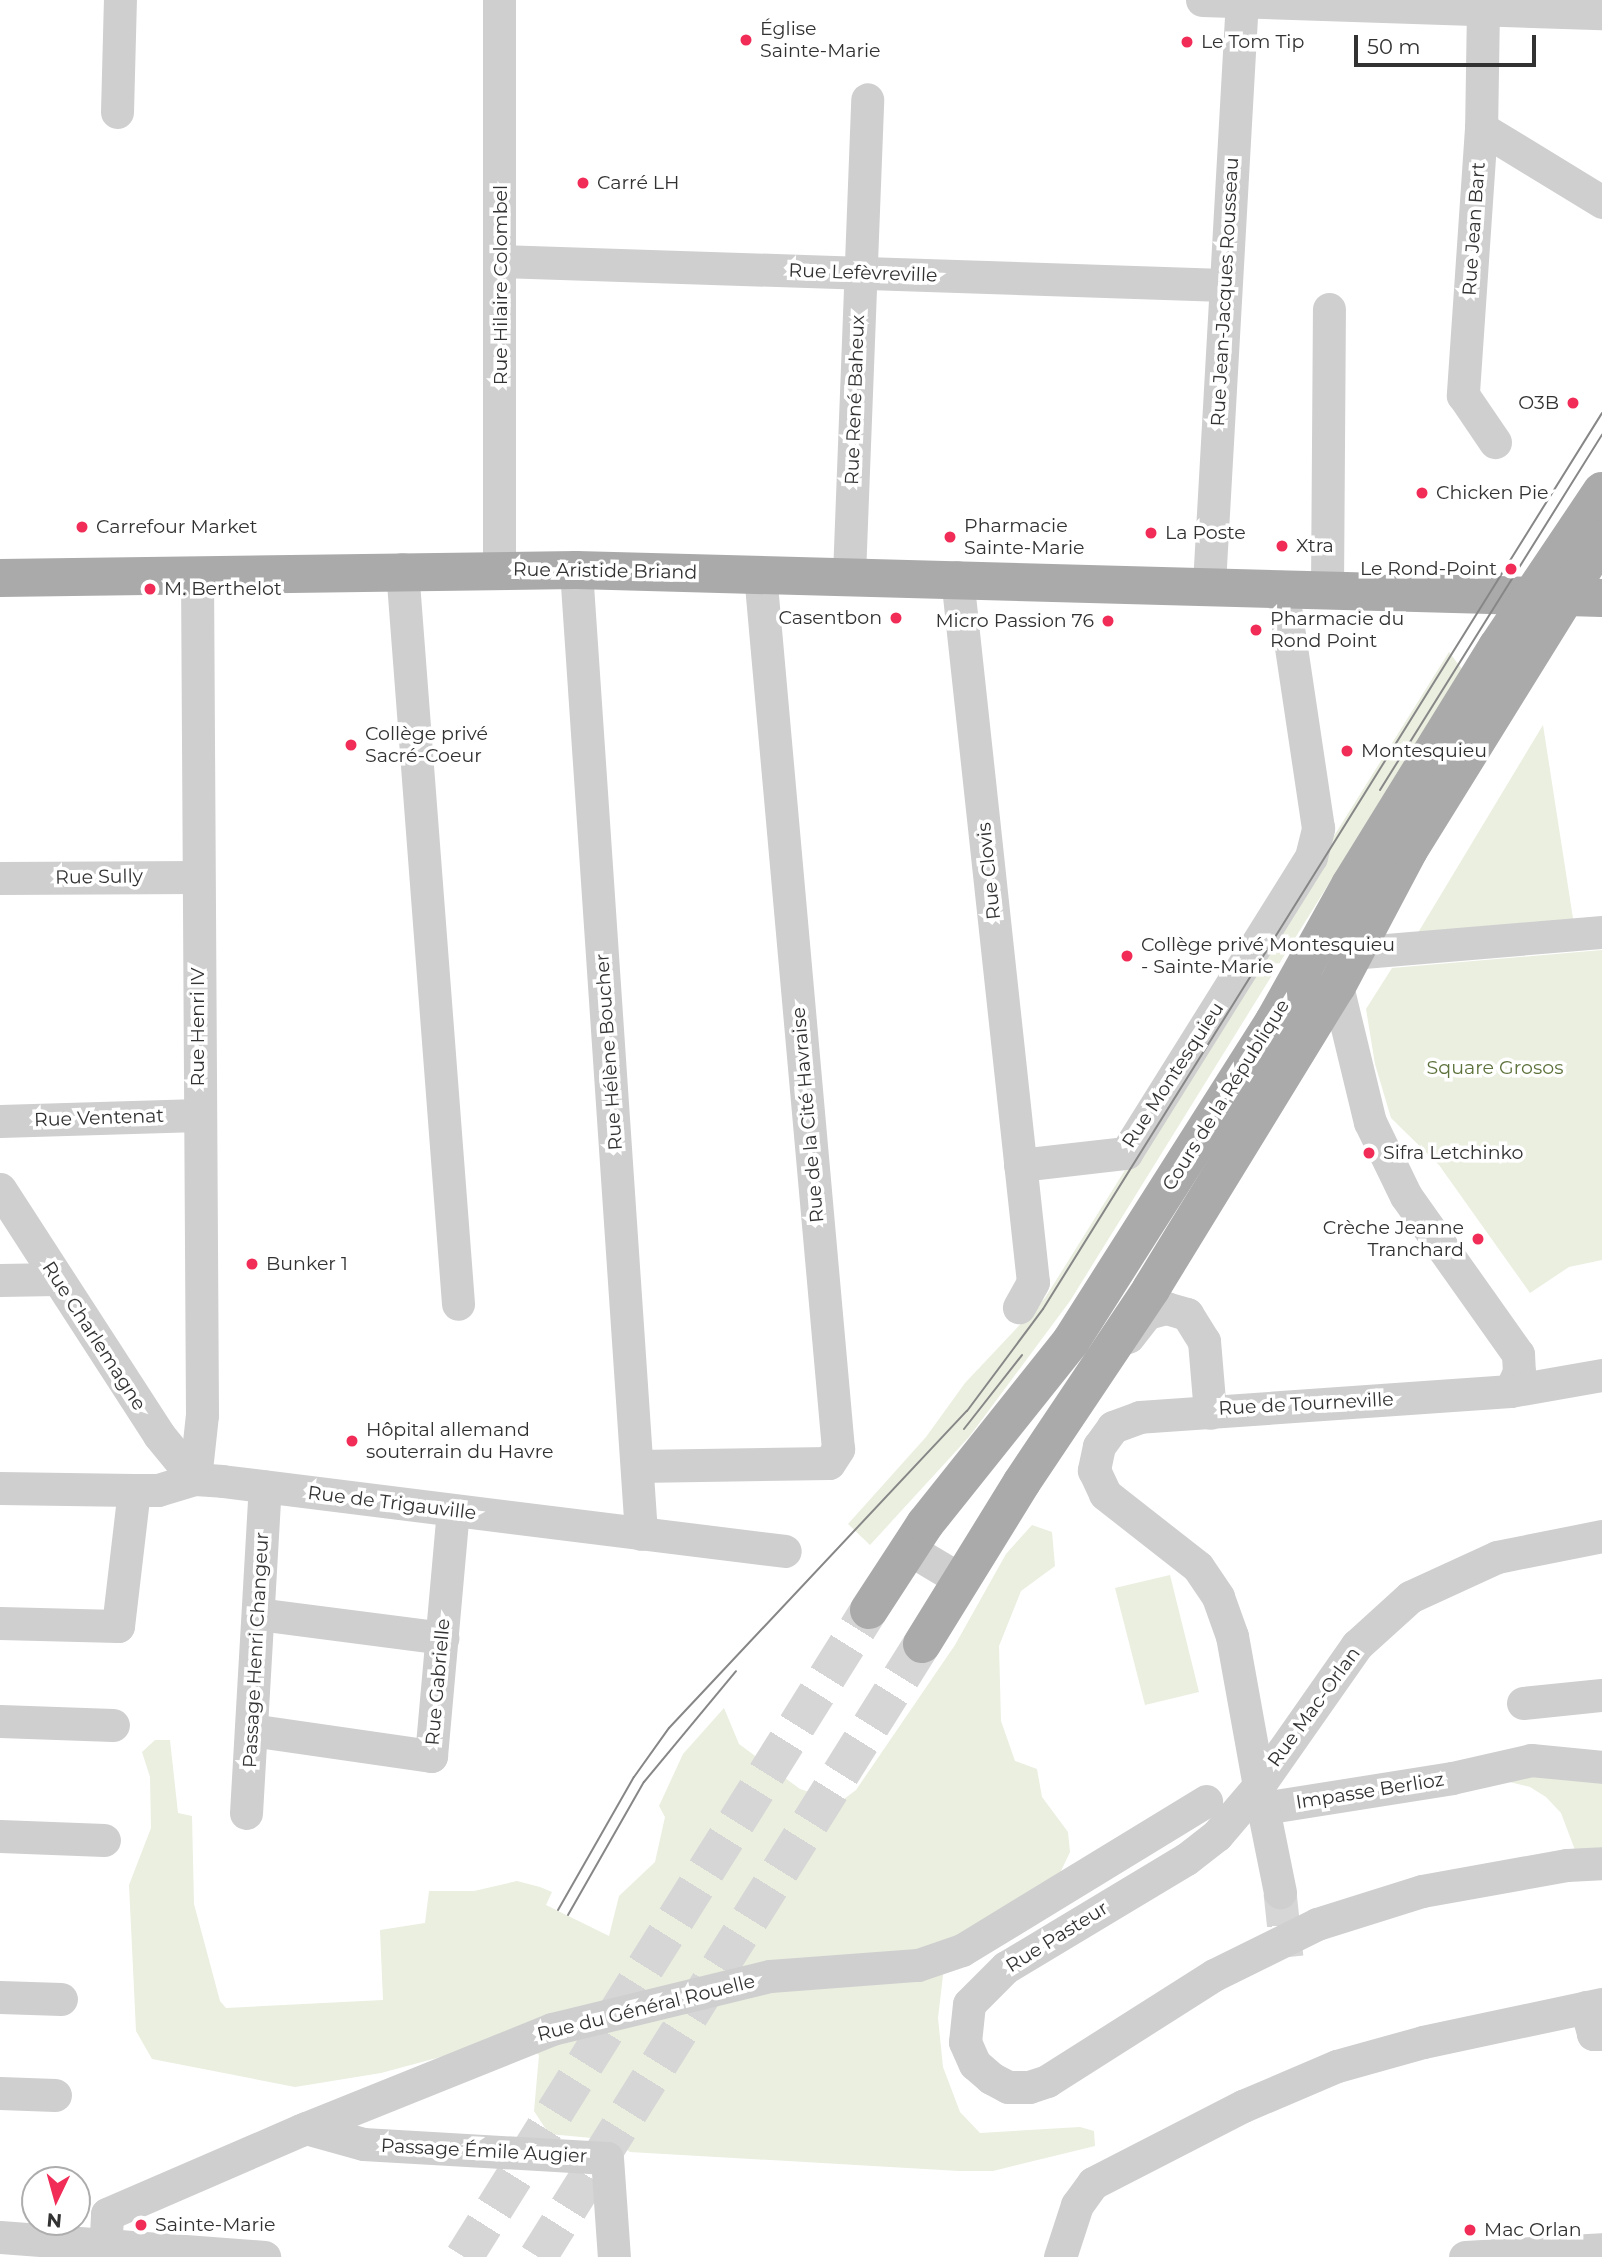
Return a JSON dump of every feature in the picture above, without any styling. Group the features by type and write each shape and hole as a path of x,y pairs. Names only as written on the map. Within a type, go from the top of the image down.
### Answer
{"main road":[{"name":"Cours de la République","path":"869,1610 909,1549 1071,1341 1273,1021 1350,885 1497,647 1568,597 1602,491"},
{"name":"Cours de la République","path":"922,1644 1083,1391 1344,969 1409,850 1602,539"},
{"name":"Rue Aristide Briand","path":"0,578 402,569 576,570 957,577 1568,597"}],"street":[{"path":"117,112 120,0"},
{"name":"Rue Hilaire Colombel","path":"499,0 502,261 499,570"},
{"path":"1202,0 1483,7 1602,13"},
{"name":"Rue Jean-Jacques Rousseau","path":"1209,584 1242,1"},
{"name":"Rue Jean Bart","path":"1483,7 1481,128 1463,395 1494,442"},
{"name":"Rue René Baheux","path":"849,575 867,99"},
{"path":"1481,128 1602,202"},
{"name":"Rue Lefèvreville","path":"502,261 1224,285"},
{"path":"1327,588 1329,309"},
{"path":"402,569 458,1304"},
{"name":"Rue Hélène Boucher","path":"576,570 641,1534"},
{"name":"Rue de la Cité Havraise","path":"637,1466 829,1463 838,1449 760,573"},
{"name":"Rue Henri IV","path":"195,1479 202,1415 197,575"},
{"name":"Rue Clovis","path":"957,577 1033,1282 1018,1307"},
{"name":"Rue Montesquieu","path":"1020,1165 1126,1153 1311,856 1318,828 1282,587"},
{"name":"Rue Sully","path":"0,878 198,877"},
{"path":"1510,1391 1519,1372 1518,1354 1406,1196 1370,1122 1344,969 1602,932"},
{"name":"Rue Ventenat","path":"0,1121 199,1115"},
{"name":"Rue Charlemagne","path":"0,1189 159,1435 195,1479"},
{"path":"0,1280 57,1279"},
{"name":"Rue de Tourneville","path":"1083,1391 1147,1313 1166,1308 1187,1314 1204,1342 1210,1413 1510,1391 1602,1375"},
{"path":"1210,1413 1140,1418 1113,1427 1099,1446 1094,1470 1105,1494 1198,1567 1218,1597 1232,1636 1260,1798 1280,1892"},
{"name":"Rue de Trigauville","path":"0,1488 158,1490 195,1479 785,1551"},
{"name":"Passage Henri Changeur","path":"246,1813 265,1487"},
{"path":"0,1623 118,1626 134,1490"},
{"name":"Rue Gabrielle","path":"251,1730 431,1756 453,1511"},
{"name":"Rue Mac-Orlan","path":"1260,1798 1357,1645 1410,1597 1497,1557 1602,1536"},
{"path":"909,1549 961,1580"},
{"path":"258,1614 442,1638"},
{"path":"1523,1703 1602,1695"},
{"path":"0,1721 113,1725"},
{"name":"Impasse Berlioz","path":"1260,1798 1452,1778 1498,1766 1558,1759 1602,1767"},
{"name":"Rue Pasteur","path":"1260,1798 1186,1859 1006,1967 982,1989 969,2004 965,2022 965,2042 975,2064 1008,2087 1029,2087 1047,2081 1214,1975 1317,1924 1422,1891 1567,1865 1602,1863"},
{"name":"Rue du Général Rouelle","path":"105,2251 107,2214 306,2128 552,2029 770,1976 918,1965 962,1950 1206,1801"},
{"path":"0,1836 104,1840"},
{"path":"0,1997 61,1999"},
{"path":"1059,2257 1077,2205 1093,2183 1243,2106 1336,2066 1597,2015"},
{"path":"0,2093 55,2095"},
{"name":"Passage Émile Augier","path":"306,2128 363,2144 607,2158 614,2257"},
{"path":"0,2237 105,2251 264,2257"},
{"path":"1465,2257 1602,2249"}],"green space":[{"path":"1449,652 1462,669 1070,1301 969,1437 870,1545 848,1524 926,1437 965,1383 1045,1298"},
{"path":"1543,725 1574,925 1413,941"},
{"name":"Square Grosos","path":"1602,950 1602,1260 1569,1267 1530,1293 1439,1165 1391,1118 1375,1064 1366,1009 1392,968"},
{"path":"1032,1525 1052,1532 1055,1566 1021,1591 999,1646 1001,1721 1015,1761 1037,1769 1042,1797 1068,1832 1070,1852 1060,1873 944,1967 938,2018 943,2067 960,2112 980,2133 1080,2127 1094,2131 1095,2146 993,2171 630,2152 613,2140 549,2134 534,2111 539,2055 518,2036 381,2073 295,2087 152,2059 136,2031 129,1885 151,1828 150,1777 142,1752 155,1740 170,1740 178,1813 192,1816 194,1904 220,2001 226,2008 383,2000 380,1930 425,1923 429,1891 474,1891 517,1881 552,1892 546,1905 609,1936 619,1896 655,1862 665,1817 659,1806 683,1754 724,1708 739,1744 800,1789 840,1802 856,1790 955,1645 1006,1554"},
{"path":"1170,1575 1199,1692 1145,1705 1115,1588"},
{"path":"1528,1769 1602,1779 1602,1850 1575,1850 1561,1813 1546,1797 1530,1787 1489,1777"}],"tunnel":[{"path":"464,2257 869,1610"},
{"path":"538,2257 922,1644"},
{"path":"1280,1892 1287,1957"}],"tram line":[{"path":"558,1910 634,1777 669,1728 967,1411 1043,1309 1602,413"},
{"path":"1380,790 1602,435"},
{"path":"964,1429 1022,1355"},
{"path":"568,1915 644,1782 736,1671"}],"place":[{"name":"Église Sainte-Marie","path":"746,40"},
{"name":"Le Tom Tip","path":"1187,42"},
{"name":"Carré LH","path":"583,183"},
{"name":"O3B","path":"1573,403"},
{"name":"Chicken Pie","path":"1422,493"},
{"name":"Carrefour Market","path":"82,527"},
{"name":"La Poste","path":"1151,533"},
{"name":"Pharmacie Sainte-Marie","path":"950,537"},
{"name":"Xtra","path":"1282,546"},
{"name":"Le Rond-Point","path":"1511,569"},
{"name":"M. Berthelot","path":"150,589"},
{"name":"Casentbon","path":"896,618"},
{"name":"Micro Passion 76","path":"1108,621"},
{"name":"Pharmacie du Rond Point","path":"1256,630"},
{"name":"Collège privé Sacré-Coeur","path":"351,745"},
{"name":"Montesquieu","path":"1347,751"},
{"name":"Collège privé Montesquieu - Sainte-Marie","path":"1127,956"},
{"name":"Sifra Letchinko","path":"1369,1153"},
{"name":"Crèche Jeanne Tranchard","path":"1478,1239"},
{"name":"Bunker 1","path":"252,1264"},
{"name":"Hôpital allemand souterrain du Havre","path":"352,1441"},
{"name":"Sainte-Marie","path":"141,2225"},
{"name":"Mac Orlan","path":"1470,2230"}]}
